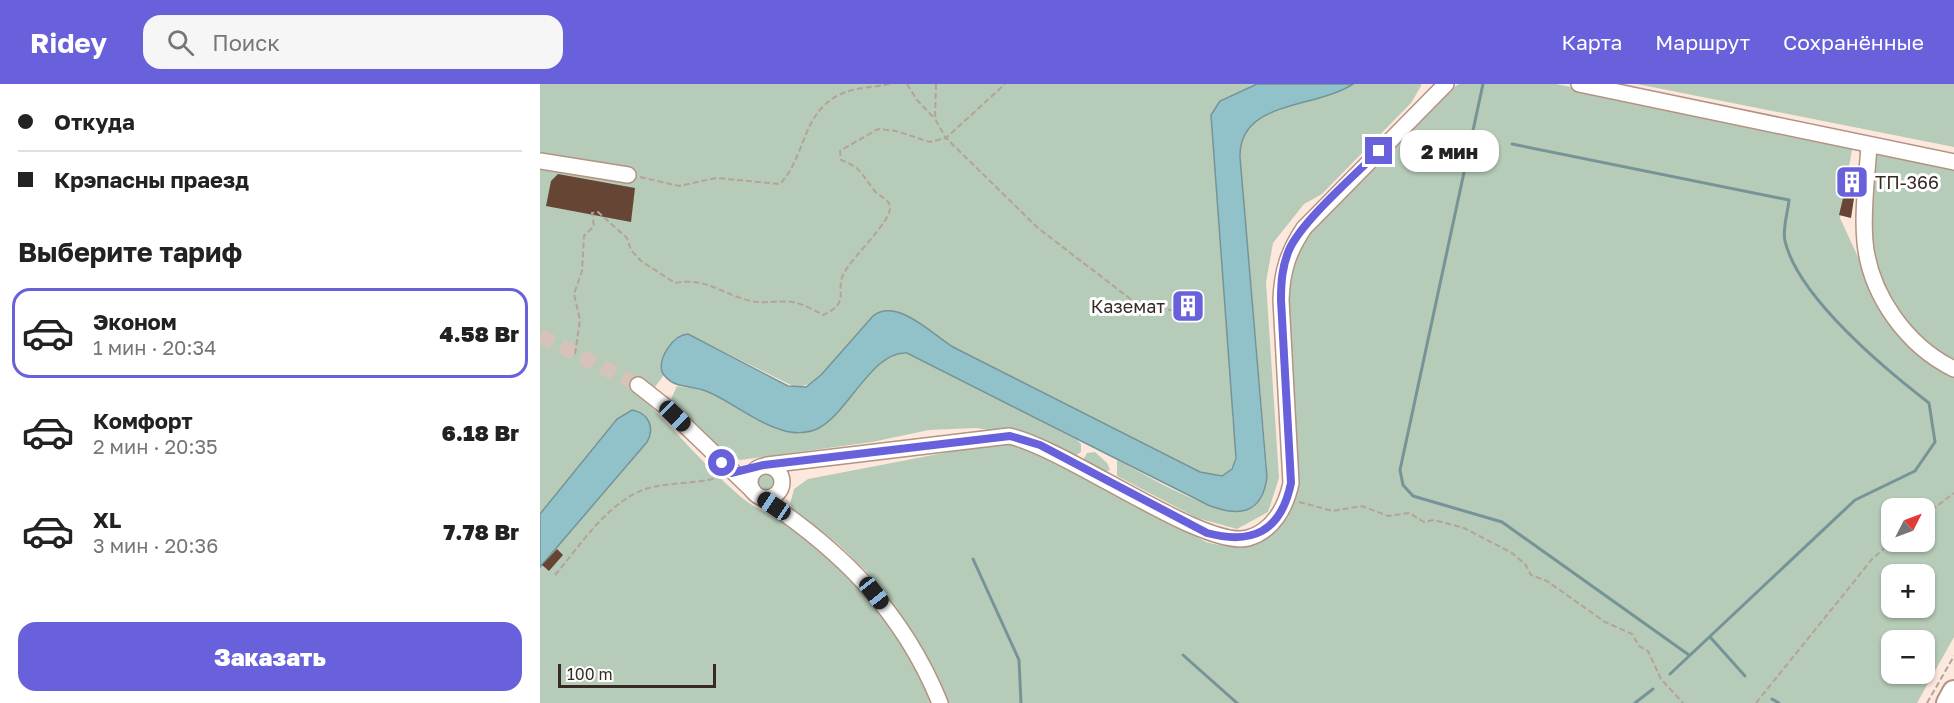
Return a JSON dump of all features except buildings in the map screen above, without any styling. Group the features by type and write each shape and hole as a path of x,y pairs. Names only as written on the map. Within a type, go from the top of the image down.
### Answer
{"highway":[{"path":"1948,703 1954,692"}],"street":[{"path":"1579,84 1954,162"},
{"path":"731,473 813,459 1010,436 1040,445 1207,533 1226,538 1248,538 1263,530 1276,519 1288,499 1291,483 1281,291 1281,274 1290,248 1304,228 1440,86"},
{"path":"1869,146 1864,224 1870,271 1883,300 1900,325 1933,356 1954,369"},
{"path":"540,161 628,174"},
{"path":"638,385 666,407 731,473 840,556 874,593 919,658 940,703"},
{"path":"758,494 773,497 783,485 790,471 813,459"},
{"path":"764,466 778,469 786,507 794,520"},
{"path":"758,494 751,477 764,466"}],"path":[{"path":"628,174 679,186 716,178 780,184 792,172 809,124 824,106 848,91 890,84"},
{"path":"907,84 917,100 935,119 946,138 1038,228 1133,301 1151,308 1180,311"},
{"path":"935,119 936,84"},
{"path":"575,354 580,320 574,294 582,271 585,236 594,226 592,213 598,212 615,226 627,238 631,250 641,261 675,283 705,282 735,297 765,304 793,302 824,315 834,310 841,301 842,276 865,243 890,215 890,204 874,191 856,166 841,160 840,151 878,129 896,131 930,142 946,138 1005,84"},
{"path":"555,575 602,520 637,493 654,487 718,478 731,473"},
{"path":"1935,508 1954,493"},
{"path":"1288,499 1333,511 1362,506 1388,516 1408,513 1424,522 1434,520 1464,528 1512,553 1525,564 1531,575 1547,581 1605,622 1632,634 1639,646 1648,651 1653,658 1654,667 1661,679 1683,703"},
{"path":"1756,703 1872,558 1881,551"},
{"path":"1927,703 1954,656"}],"green space":[{"path":"540,84 1257,84 1232,95 1232,416 1236,450 1233,466 1222,477 1200,472 953,347 918,322 894,311 814,382 797,388 688,334 662,372 664,375 645,400 728,486 757,508 808,537 848,572 881,612 909,656 933,703 540,703"},
{"path":"1353,84 1421,84 1421,86 1411,103 1322,194 1304,204 1273,243 1266,282 1279,478 1268,512 1237,529 1197,518 1117,476 1117,460 1165,486 1204,503 1223,509 1239,510 1253,507 1266,485 1267,468 1240,157 1241,140 1248,126 1269,113 1328,95"},
{"path":"1459,84 1556,84 1853,144 1840,218 1875,294 1954,375 1954,637 1935,671 1935,630 1881,630 1881,684 1928,684 1917,703 948,703 920,650 868,573 837,543 796,513 790,504 794,489 808,479 1001,442 1032,449 1206,542 1230,545 1248,540 1285,515 1285,289 1294,251 1312,223 1439,97"},
{"path":"1637,84 1954,84 1954,147"},
{"path":"1881,150 1954,166 1954,362 1925,342 1897,313 1885,295 1870,240 1875,156"},
{"path":"895,353 912,354 1077,440 1081,444 1081,452 1075,456 1035,437 976,428 929,430 872,442 740,460 720,451 671,399 677,386 708,392 770,425 802,432 818,427 833,416 869,374"},
{"path":"1095,452 1107,463 1110,470 1103,472 1083,460 1087,453"},
{"path":"767,467 777,471 781,481 777,491 767,495 757,491 753,481 757,471"}],"water":[{"path":"1257,84 1353,84 1337,92 1265,115 1252,125 1243,139 1240,157 1267,477 1260,499 1247,510 1229,511 1208,505 907,353 895,355 883,361 830,420 819,428 799,433 769,425 706,391 671,382 662,372 662,360 668,348 677,338 688,334 788,386 806,387 821,375 873,316 883,311 893,311 914,320 953,347 1200,472 1222,476 1232,469 1236,458 1211,115 1220,101"},
{"path":"632,410 643,414 649,422 650,432 647,442 540,567 540,514 617,419"}],"waterway":[{"path":"1483,84 1400,470 1403,485 1413,496 1502,522 1689,655"},
{"path":"1512,144 1789,200 1784,237 1793,263 1807,285 1845,330 1929,403 1935,442 1915,471 1855,500 1670,674"},
{"path":"973,559 1019,660 1021,703"},
{"path":"1711,638 1745,676"},
{"path":"1183,655 1237,703"},
{"path":"1635,703 1653,689"},
{"path":"1772,699 1779,703"}],"tunnel":[{"path":"540,336 638,385"}],"place":[{"name":"ТП-366","path":"1852,182"},
{"name":"Каземат","path":"1188,306"}],"route":[{"path":"722,463 731,473 764,465 1010,436 1040,445 1207,533 1226,538 1248,538 1263,530 1276,519 1288,499 1291,483 1281,274 1290,248 1304,228 1379,151"}]}
